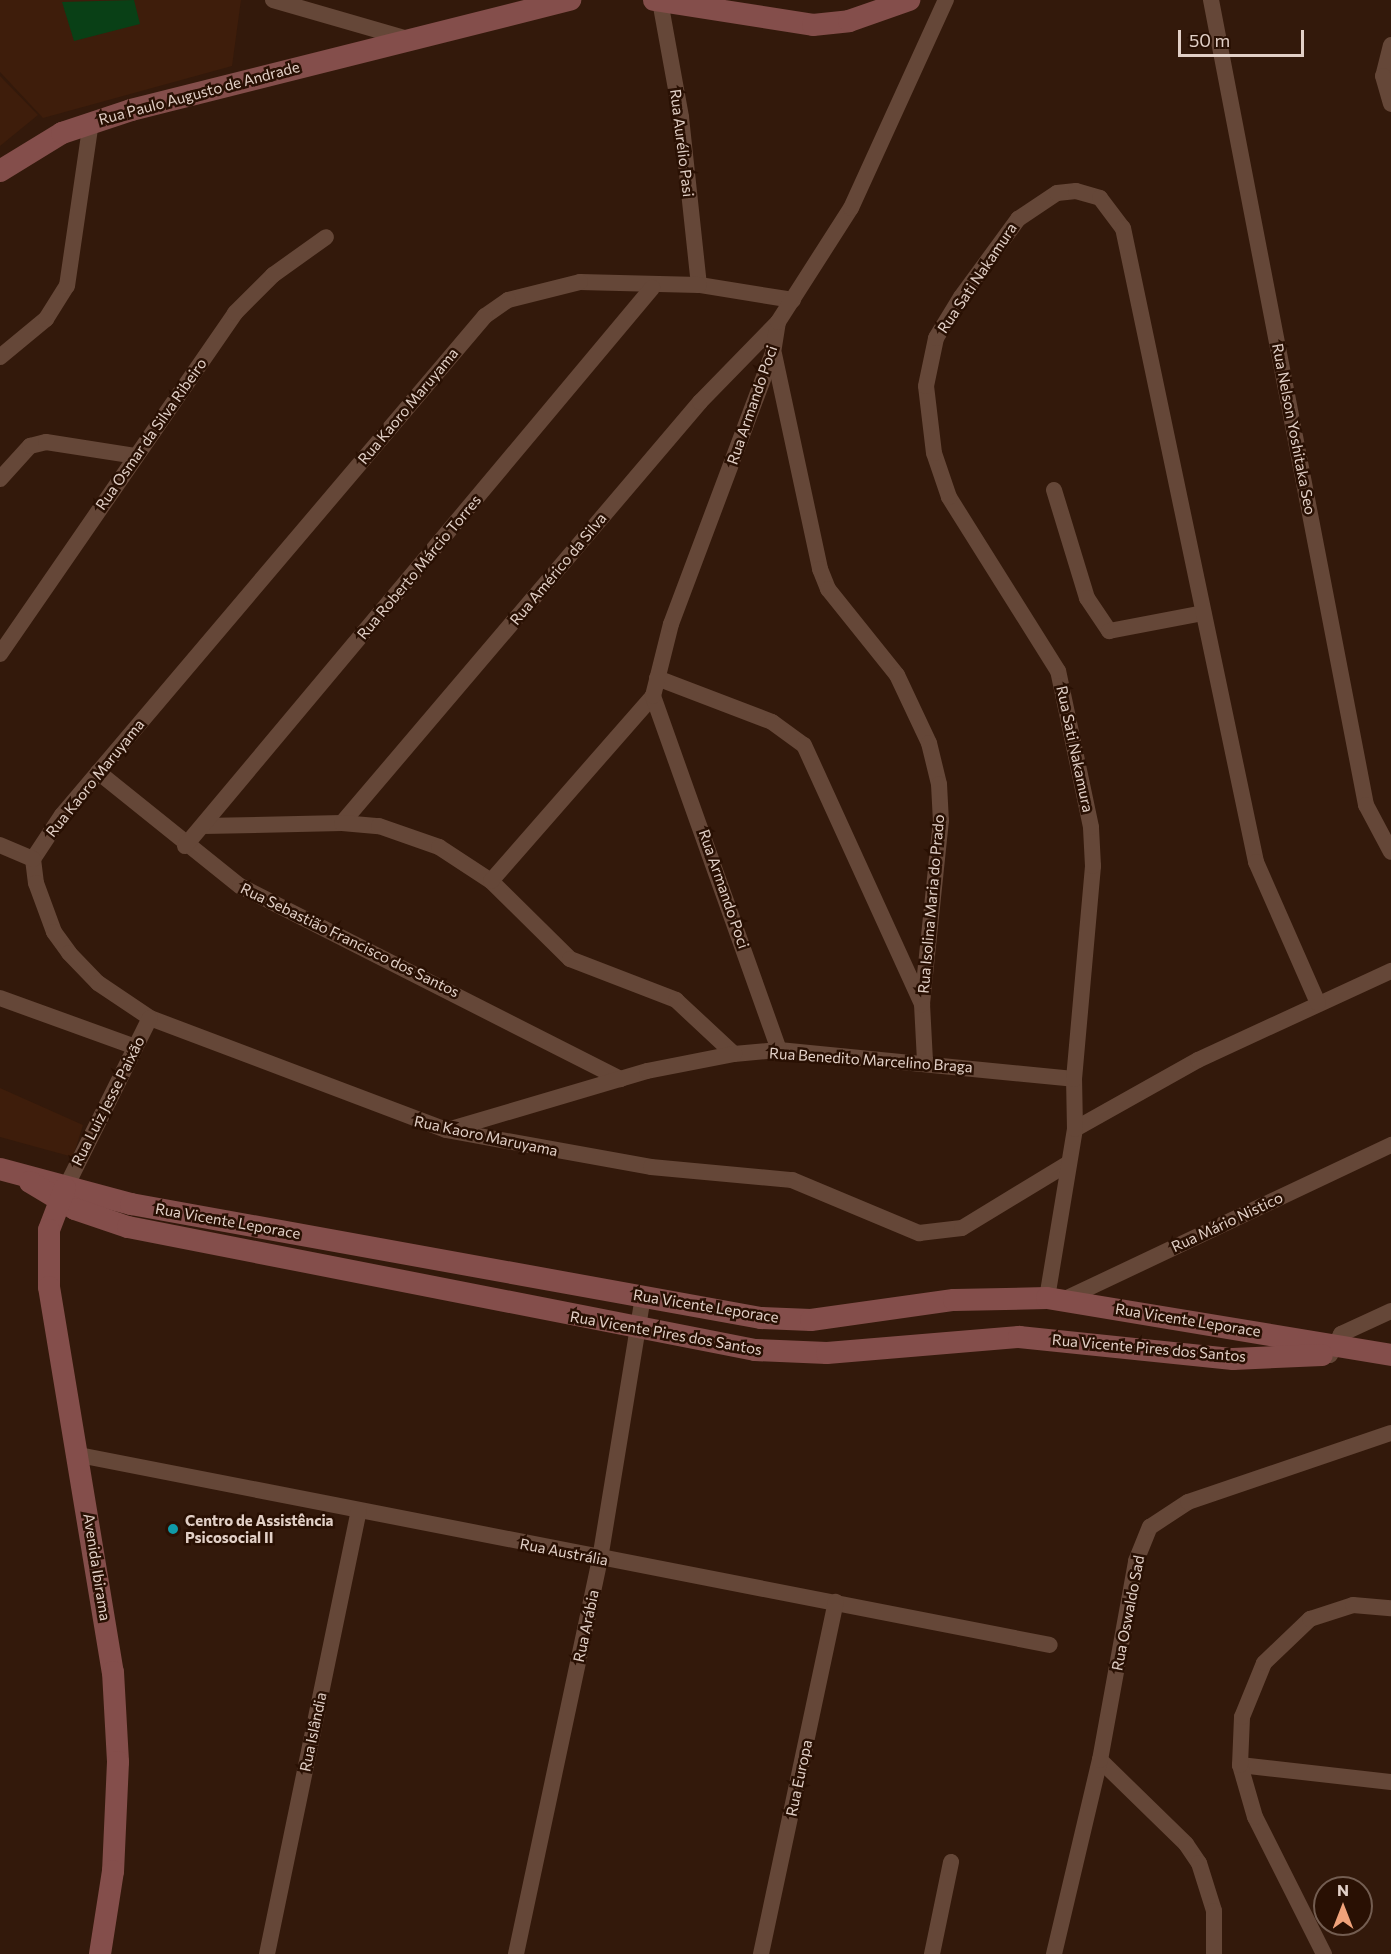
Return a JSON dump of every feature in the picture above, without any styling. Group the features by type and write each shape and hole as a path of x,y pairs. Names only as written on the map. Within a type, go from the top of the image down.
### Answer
{"main road":[{"name":"Rua Paulo Augusto de Andrade","path":"0,171 62,133 91,122 408,39 570,0"},
{"path":"657,0 813,26 849,21 909,0"},
{"name":"Rua Vicente Leporace","path":"0,1169 63,1193 761,1318 811,1320 973,1298 1055,1299 1239,1329 1331,1350 1391,1355"},
{"name":"Rua Vicente Pires dos Santos","path":"63,1193 128,1227 637,1330 755,1350 814,1353 1019,1337 1233,1359 1331,1350 1391,1369"},
{"name":"Avenida Ibirama","path":"63,1193 49,1230 49,1287 80,1455 113,1672 118,1762 113,1871 100,1954"},
{"path":"1233,1359 1245,1348 1239,1329"}],"street":[{"path":"273,0 408,39"},
{"name":"Rua Aurélio Pasi","path":"657,0 681,117 699,285"},
{"name":"Rua Armando Poci","path":"491,881 653,696 671,624 773,353 778,321 851,208 946,0"},
{"name":"Rua Nelson Yoshitaka Seo","path":"1211,0 1366,805 1391,852"},
{"path":"1391,45 1383,76 1391,104"},
{"path":"0,357 46,319 67,286 91,122"},
{"name":"Rua Sati Nakamura","path":"1055,1299 1069,1163 1075,1129 1074,1079 1093,866 1066,699 1049,650 949,497 927,411 927,365 961,297 1018,219 1057,193 1076,191 1100,198 1123,228 1256,862 1318,1003"},
{"name":"Rua Osmar da Silva Ribeiro","path":"0,654 235,313 273,275 326,237"},
{"name":"Rua Kaoro Maruyama","path":"793,300 699,285 652,288 580,282 548,286 508,300 484,316 98,772 33,859 54,932 98,983 150,1018 446,1130 651,1167 792,1180 919,1233 962,1228 1069,1163"},
{"name":"Rua Roberto Márcio Torres","path":"185,846 652,288"},
{"name":"Rua Américo da Silva","path":"342,823 700,402 778,321"},
{"name":"Rua Isolina Maria do Prado","path":"773,353 812,545 828,590 897,675 929,742 941,820 922,1004 925,1061"},
{"path":"0,479 30,446 46,442 135,456"},
{"path":"1054,490 1088,598 1108,631 1203,613"},
{"path":"657,678 772,722 804,745 922,1004"},
{"name":"Rua Armando Poci","path":"653,696 779,1050"},
{"name":"Rua Sebastião Francisco dos Santos","path":"98,772 185,846 240,886 621,1079"},
{"path":"202,826 342,823 379,826 439,847 491,881 570,959 676,1000 734,1054"},
{"path":"0,844 33,859"},
{"path":"899,953 928,942"},
{"path":"1075,1129 1143,1088 1318,1003 1391,971"},
{"path":"0,998 135,1047"},
{"name":"Rua Luiz Jesse Paixão","path":"63,1193 150,1018"},
{"name":"Rua Benedito Marcelino Braga","path":"446,1130 621,1079 734,1054 779,1050 925,1061 1074,1079"},
{"name":"Rua Mário Nistico","path":"1055,1299 1391,1144"},
{"name":"Rua Arábia","path":"516,1954 600,1559 643,1296"},
{"path":"1331,1350 1347,1329 1391,1311"},
{"name":"Rua Oswaldo Sad","path":"1054,1954 1100,1760 1136,1561 1150,1527 1188,1502 1391,1433"},
{"name":"Rua Austrália","path":"80,1455 600,1559 836,1602 1050,1645"},
{"name":"Rua Islândia","path":"267,1954 359,1510"},
{"name":"Rua Europa","path":"761,1954 836,1602"},
{"path":"1324,1954 1255,1816 1240,1765 1242,1717 1251,1688 1284,1638 1334,1608 1391,1608"},
{"path":"1100,1760 1186,1844 1199,1863 1214,1911 1214,1954"},
{"path":"1240,1765 1391,1782"},
{"path":"932,1954 951,1862"}],"shaded area":[{"path":"0,0 241,0 232,66 43,118 0,72"},
{"path":"0,76 38,115 0,146"},
{"path":"0,1088 83,1125 73,1157 0,1137"}],"green space":[{"path":"134,0 140,24 74,41 62,2"}],"place":[{"name":"Centro de Assistência Psicosocial II","path":"173,1529"}]}
